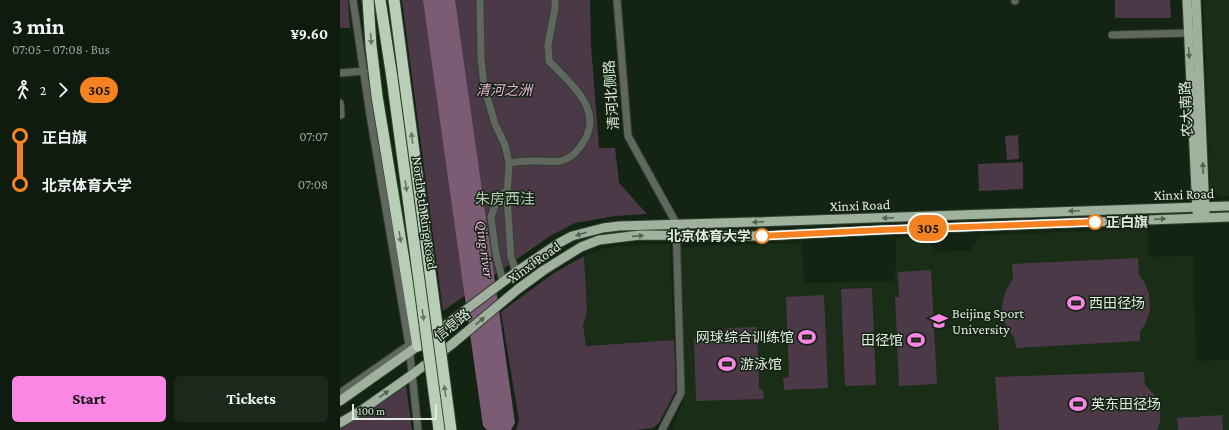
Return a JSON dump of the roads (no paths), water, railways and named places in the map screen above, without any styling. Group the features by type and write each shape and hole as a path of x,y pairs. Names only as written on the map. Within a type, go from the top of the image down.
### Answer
{"highway":[{"path":"368,0 371,46 377,96 412,348"},
{"name":"North 5th Ring Road","path":"380,0 440,430"},
{"name":"North 5th Ring Road","path":"394,0 451,430"}],"main road":[{"name":"农大南路","path":"1187,0 1188,33 1201,207"},
{"name":"农大南路","path":"1196,0 1201,218"},
{"name":"Xinxi Road","path":"505,281 559,243 586,232 619,226 1229,206"},
{"name":"Xinxi Road","path":"508,297 556,262 581,247 599,240 640,236 762,236 1229,217"},
{"name":"信息路","path":"340,401 412,348 448,324 505,281"},
{"name":"信息路","path":"340,423 362,410 412,374 508,297"}],"street":[{"path":"353,0 412,348 412,374 418,430"},
{"path":"480,0 481,58 484,86 495,124 505,145 509,163 507,190 510,257 516,272"},
{"path":"509,163 532,160 556,162 566,159 579,148 588,134 590,113 580,94 549,61 548,45 555,8 555,0"},
{"name":"清河北侧路","path":"617,0 628,136 676,224"},
{"path":"1112,35 1188,33"},
{"path":"340,73 364,70"},
{"path":"340,103 341,116"},
{"path":"505,281 496,254 491,217 498,197 507,190"},
{"path":"662,430 681,393 676,224"},
{"path":"340,394 412,348"}],"water":[{"name":"Qing river","path":"423,0 455,0 515,423 511,430 487,430 483,426"}],"place":[{"name":"正白旗","path":"1095,222"},
{"name":"北京体育大学","path":"762,236"},
{"name":"西田径场","path":"1076,303"},
{"name":"Beijing Sport University","path":"939,321"},
{"name":"网球综合训练馆","path":"807,337"},
{"name":"田径馆","path":"916,340"},
{"name":"游泳馆","path":"727,364"},
{"name":"英东田径场","path":"1078,404"}],"district":[{"name":"朱房西洼","path":"505,199"}],"park label":[{"name":"清河之洲","path":"504,90"}]}
